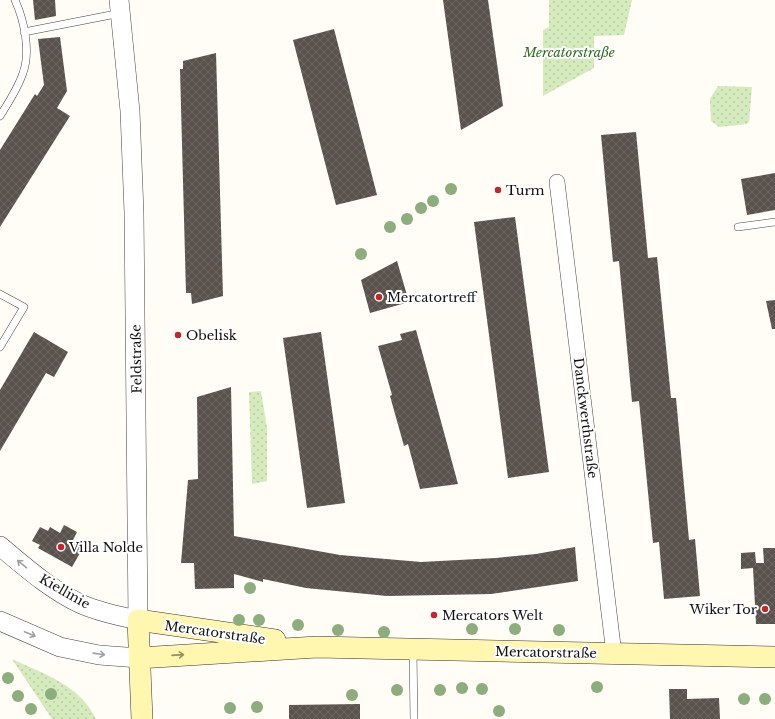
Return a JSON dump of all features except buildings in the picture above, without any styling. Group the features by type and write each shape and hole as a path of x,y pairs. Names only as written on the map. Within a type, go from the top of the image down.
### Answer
{"main road":[{"name":"Mercatorstraße","path":"138,620 317,647"},
{"name":"Feldstraße","path":"138,620 142,719"},
{"name":"Mercatorstraße","path":"139,658 317,647 775,658"}],"street":[{"name":"Feldstraße","path":"120,7 130,111 134,213 138,620"},
{"name":"Danckwerthstraße","path":"557,182 614,654"},
{"name":"Kiellinie","path":"0,546 45,582 80,603 107,613 138,620"},
{"path":"0,621 60,647 99,655 139,658"}],"lane":[{"path":"0,116 15,92 24,71 26,55 24,32 21,13 15,0"},
{"path":"24,32 120,7"},
{"path":"738,227 775,222"},
{"path":"0,294 24,307 0,347"},
{"path":"413,649 414,719"}],"green space":[{"name":"Mercatorstraße","path":"549,0 632,0 624,35 594,36 594,68 543,96 543,30 549,27"},
{"path":"718,86 752,87 749,122 747,124 719,127 711,121 710,99"},
{"path":"261,391 267,428 267,481 252,484 249,392"},
{"path":"12,659 60,682 71,689 81,697 96,719 52,719"}],"place":[{"name":"Turm","path":"498,190"},
{"name":"Mercatortreff","path":"379,297"},
{"name":"Obelisk","path":"178,335"},
{"name":"Villa Nolde","path":"61,547"},
{"name":"Wiker Tor","path":"765,609"},
{"name":"Mercators Welt","path":"434,615"}]}
